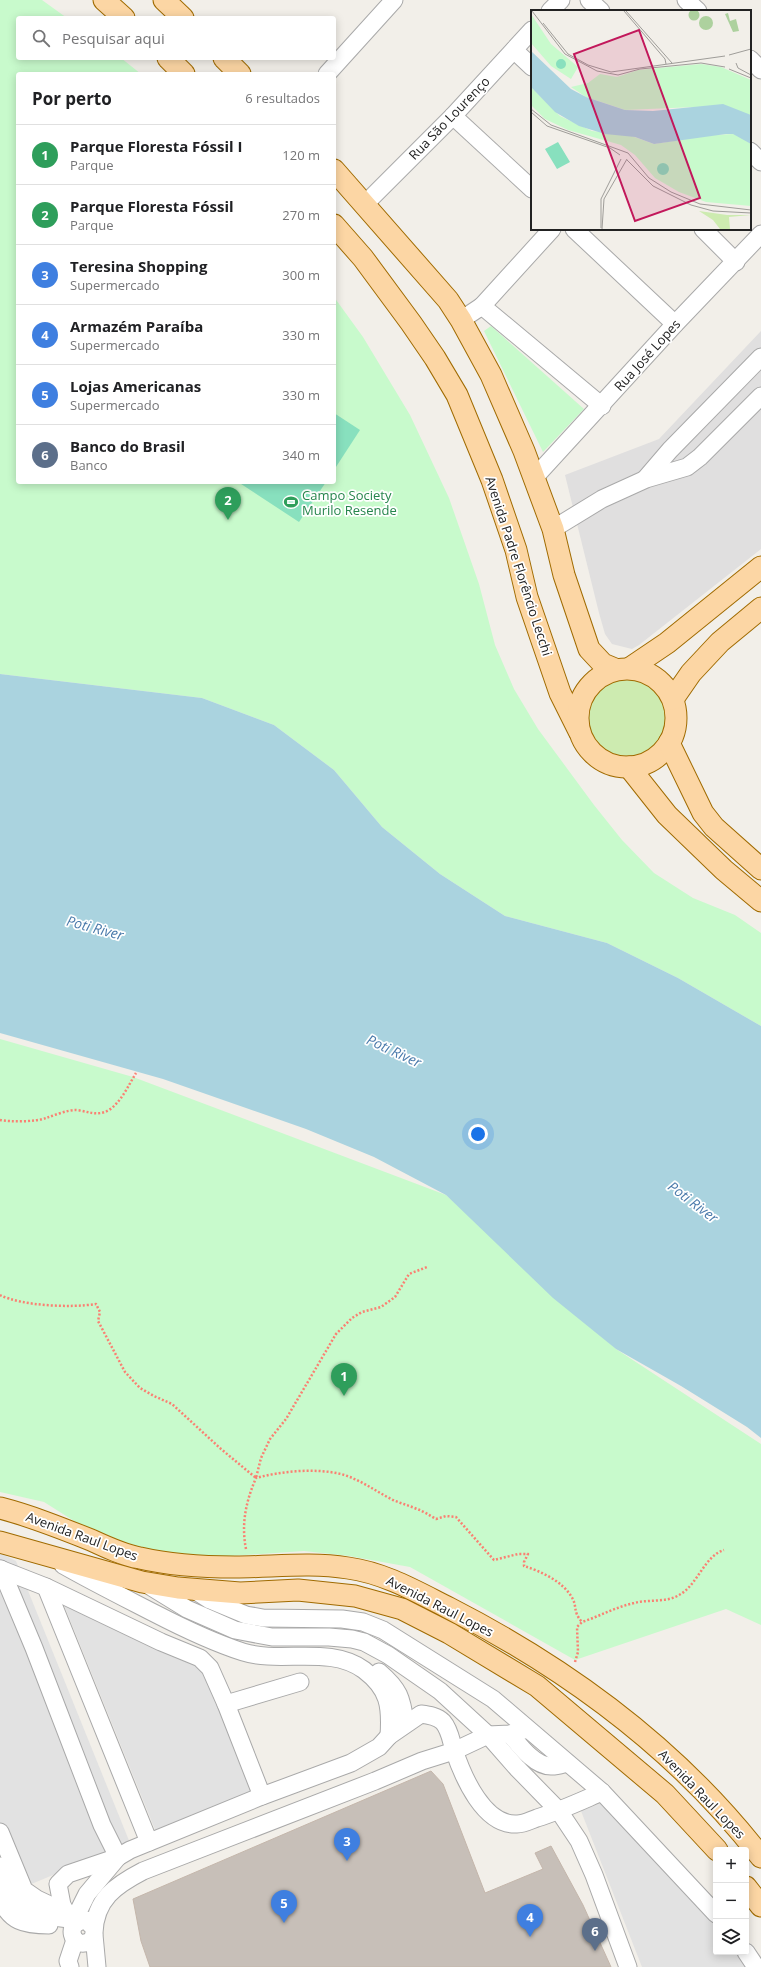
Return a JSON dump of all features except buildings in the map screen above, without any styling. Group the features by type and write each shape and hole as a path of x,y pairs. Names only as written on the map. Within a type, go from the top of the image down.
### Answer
{"main road":[{"path":"104,0 122,16"},
{"path":"164,0 181,16"},
{"path":"170,60 182,72"},
{"path":"226,60 238,72"},
{"path":"336,172 448,300 461,320 491,375 534,478 553,529 564,575 589,649 603,664 622,669 648,672 663,683 673,699 676,713 675,729 669,743 659,755 645,763 629,767 613,765 598,758 586,746 579,732 577,716 580,700 588,686 622,669 667,644 761,567"},
{"name":"Avenida Padre Florêncio Lecchi","path":"336,227 363,258 411,323 435,358 457,395 492,480 516,550 527,597 558,687 579,732"},
{"path":"673,699 691,673 720,642 761,608"},
{"path":"669,743 703,813 714,827 761,869"},
{"path":"629,767 667,815 724,870 761,900"},
{"name":"Avenida Raul Lopes","path":"0,1508 53,1525 138,1558 197,1565 235,1567 308,1564 350,1568 392,1579 475,1621 566,1678 623,1718 722,1812 761,1857"},
{"name":"Avenida Raul Lopes","path":"0,1542 142,1582 187,1589 240,1593 298,1590 355,1596 402,1609 449,1633 536,1686 665,1794 714,1847"},
{"path":"749,1891 761,1906"}],"street":[{"path":"329,72 394,0"},
{"path":"551,10 561,0"},
{"path":"589,0 600,10"},
{"path":"686,0 697,10"},
{"name":"Rua São Lourenço","path":"365,204 453,116 531,31"},
{"path":"514,50 531,66"},
{"path":"751,60 761,70"},
{"path":"453,116 531,188"},
{"path":"751,152 761,162"},
{"path":"461,320 482,306 551,230"},
{"path":"575,230 675,324"},
{"path":"704,230 736,262"},
{"name":"Rua José Lopes","path":"534,478 602,406 675,324 736,262 761,234"},
{"path":"482,306 602,406"},
{"path":"646,479 670,450 761,357"},
{"path":"553,529 602,499 646,479 679,469 695,460 761,396"},
{"path":"732,631 761,618"},
{"path":"41,1553 97,1584 195,1634 243,1652 258,1656 335,1657 363,1669 384,1691 390,1704 389,1736"},
{"path":"95,1568 172,1611 232,1639 255,1645 275,1647 342,1647 403,1666"},
{"path":"0,1569 46,1587 161,1642 200,1658 210,1668 226,1704 262,1796"},
{"path":"0,1569 34,1648 102,1825 118,1857"},
{"path":"142,1582 187,1609 235,1630 272,1637 352,1639 375,1647 440,1691 488,1734 559,1811 579,1841 594,1875 628,1967"},
{"path":"46,1587 149,1842"},
{"path":"187,1589 210,1610 253,1626 272,1628 348,1628 380,1636 408,1646 492,1700 602,1792 713,1911"},
{"path":"342,1647 366,1661 393,1684 402,1700 405,1723"},
{"path":"226,1704 300,1682"},
{"path":"97,1967 80,1925 62,1905 58,1884 68,1874 118,1857 149,1842 262,1796 351,1763 379,1747 389,1736 405,1723 421,1714 438,1719 448,1729 454,1751 475,1796 485,1810 496,1818 510,1824 519,1824 559,1811 602,1792"},
{"path":"0,1914 7,1924 17,1931 28,1934 51,1933 80,1925 114,1887 143,1871 375,1782 422,1761 454,1751 488,1734 510,1734 527,1728"},
{"path":"510,1734 523,1750 544,1765 552,1766 567,1763"},
{"path":"0,1832 24,1890 36,1899 80,1925"},
{"path":"70,1967 68,1961 80,1925 87,1894 118,1857"},
{"path":"0,1866 11,1894 22,1908 33,1914 80,1925"},
{"path":"0,1897 6,1909 22,1923 80,1925"},
{"path":"748,1955 756,1967"}],"path":[{"path":"0,1120 9,1122 40,1120 75,1110 88,1113 102,1113 116,1104 124,1094 136,1072"},
{"path":"247,1554 244,1530 246,1504 256,1478 261,1458 270,1439 286,1419 336,1334 352,1318 362,1312 381,1307 395,1297 409,1274 427,1267"},
{"path":"0,1295 31,1304 84,1306 96,1304 100,1312 98,1321 125,1372 144,1391 172,1404 221,1449 256,1478"},
{"path":"256,1478 272,1474 300,1472 323,1471 341,1474 363,1483 392,1499 419,1509 436,1519 446,1516 456,1517 494,1560 518,1554 528,1554 524,1562 524,1566 549,1576 571,1595 576,1614 582,1622"},
{"path":"566,1678 574,1664 578,1652 577,1631 578,1626 582,1622 635,1602 672,1599 681,1594 690,1586 717,1552 724,1550"}],"shaded area":[{"path":"761,331 761,549 639,645 632,649 612,644 605,634 599,613 565,475 659,439"},
{"path":"0,1553 16,1561 130,1843 17,1890 0,1846"},
{"path":"63,1603 216,1670 263,1790 156,1832"},
{"path":"609,1800 713,1910 713,1955 746,1955 753,1967 642,1967 581,1811"}],"green space":[{"path":"0,0 42,0 64,16 16,16 16,60 124,60 138,72 16,72 16,484 336,484 336,300 363,337 410,415 449,498 479,584 495,645 514,689 538,729 594,805 622,840 654,873 693,898 735,915 761,933 761,1026 678,978 607,943 505,916 440,874 382,827 334,770 274,725 202,698 0,674"},
{"path":"491,326 584,409 543,452 484,331"},
{"name":"Campo Society Murilo Resende","path":"336,414 360,430 336,467"},
{"name":"Campo Society Murilo Resende","path":"241,484 325,484 299,522"},
{"path":"619,678 635,678 649,684 660,695 666,709 666,725 660,739 649,750 635,756 619,756 605,750 594,739 588,725 588,709 594,695 605,684"},
{"path":"0,1039 133,1077 446,1195 616,1349 761,1444 761,1625 726,1609 575,1660 410,1567 349,1556 304,1551 201,1558 160,1552 122,1542 82,1526 44,1502 0,1492"}],"water":[{"name":"Poti River","path":"0,674 202,698 274,725 334,770 382,827 440,874 505,916 607,943 678,978 761,1026 761,1438 747,1427 681,1386 616,1349 553,1298 446,1195 374,1157 306,1129 163,1079 0,1033"}],"place":[{"name":"Campo Society Murilo Resende","path":"291,502"},
{"name":"Parque Floresta Fóssil","path":"228,520"},
{"name":"Parque Floresta Fóssil I","path":"344,1396"},
{"name":"Teresina Shopping","path":"347,1861"},
{"name":"Lojas Americanas","path":"284,1923"},
{"name":"Armazém Paraíba","path":"530,1937"},
{"name":"Banco do Brasil","path":"595,1951"}]}
